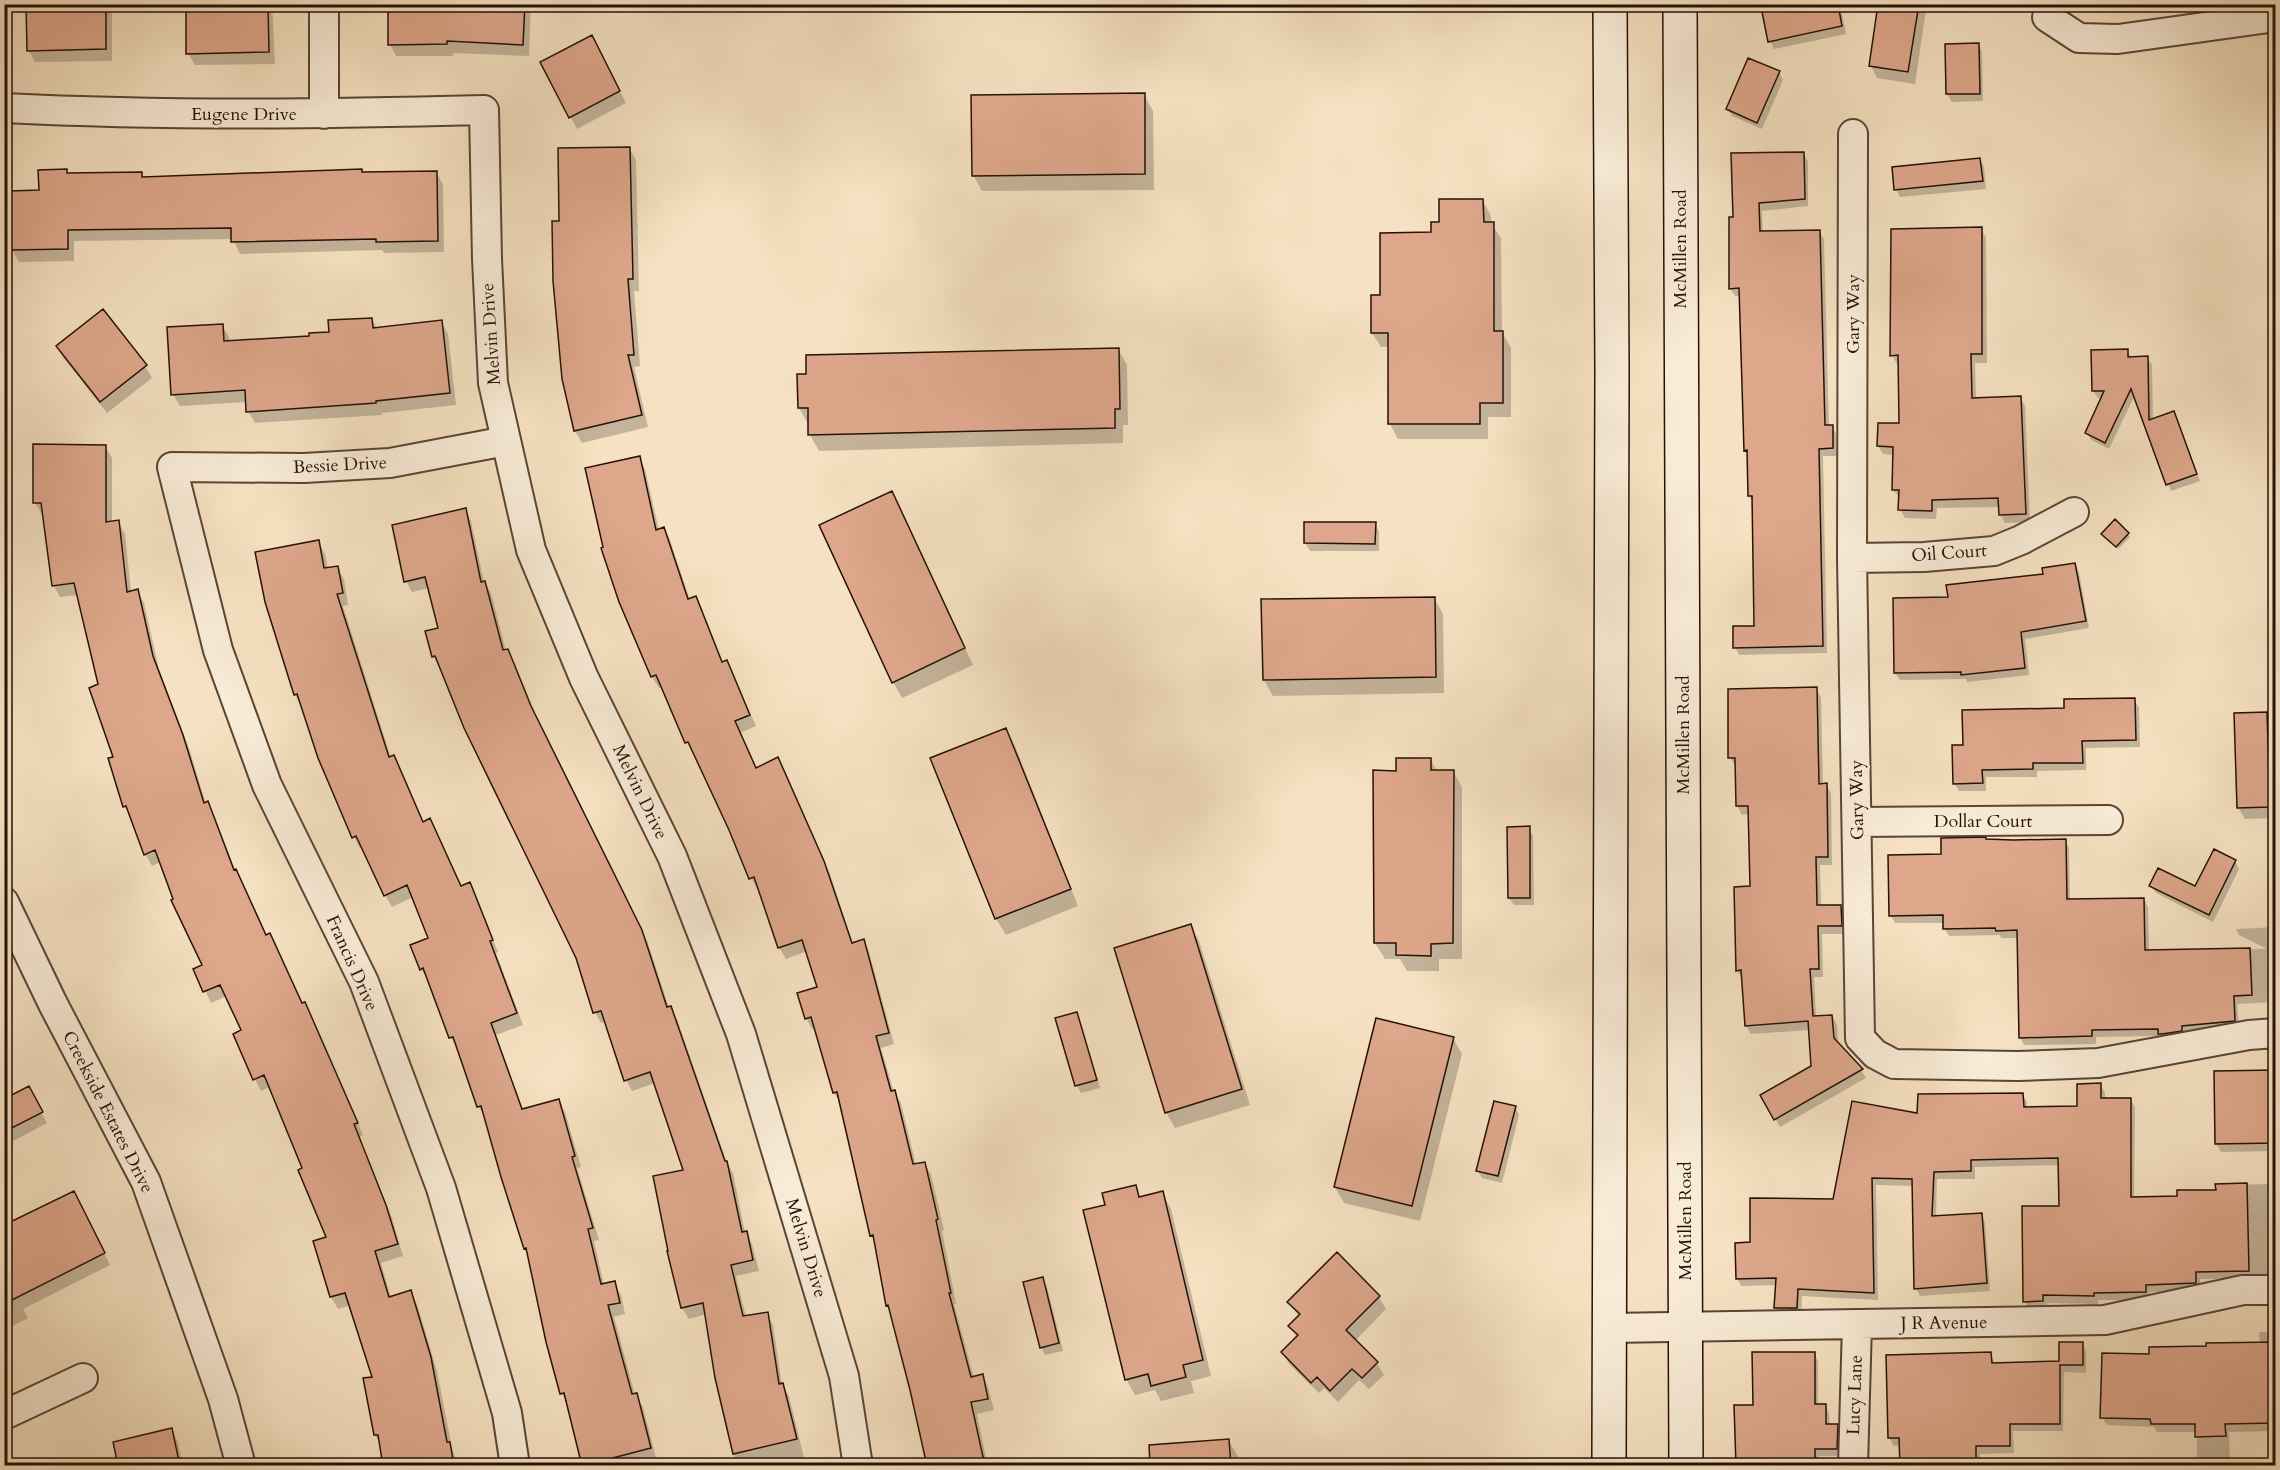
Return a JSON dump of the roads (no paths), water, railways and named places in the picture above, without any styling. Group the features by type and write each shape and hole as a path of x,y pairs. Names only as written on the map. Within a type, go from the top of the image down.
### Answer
{"main road":[{"path":"1609,1466 1612,372 1610,4"},
{"name":"McMillen Road","path":"1680,4 1686,1466"}],"street":[{"path":"324,4 324,114"},
{"path":"2047,17 2079,38 2118,39 2276,17"},
{"name":"Eugene Drive","path":"4,108 104,113 324,114 484,110"},
{"name":"Melvin Drive","path":"484,110 487,259 493,383 531,550 584,678 672,856 741,1035 844,1376 858,1466"},
{"name":"Gary Way","path":"1853,134 1852,558 1860,1038 1875,1054 1894,1064 2018,1066 2098,1063 2238,1037 2276,1034"},
{"name":"Bessie Drive","path":"172,467 304,468 390,463 506,441"},
{"name":"Francis Drive","path":"172,467 218,650 267,785 364,982 441,1188 507,1413 515,1466"},
{"name":"Oil Court","path":"1852,558 1924,556 1994,550 2021,540 2074,512"},
{"name":"Dollar Court","path":"1858,822 2108,820"},
{"name":"Creekside Estates Drive","path":"4,902 53,1004 146,1182 223,1399 240,1466"},
{"name":"J R Avenue","path":"1610,1328 2105,1320 2243,1290 2276,1290"},
{"name":"Lucy Lane","path":"1853,1466 1857,1324"},
{"path":"4,1415 83,1378"}]}
